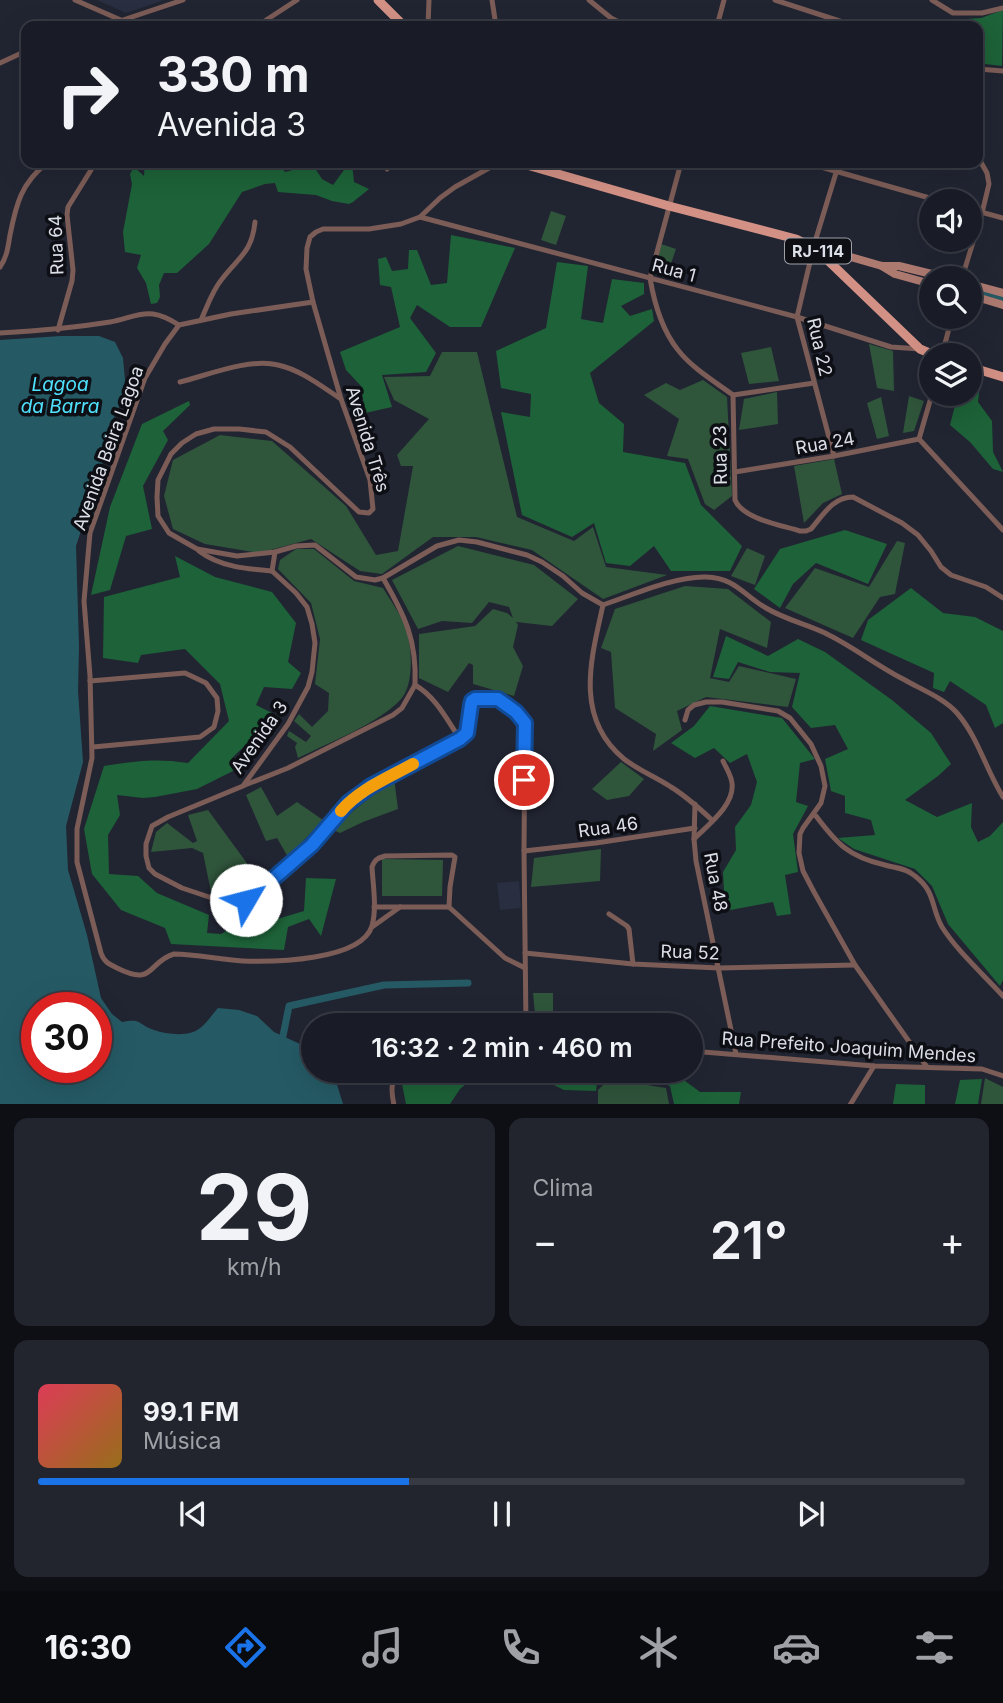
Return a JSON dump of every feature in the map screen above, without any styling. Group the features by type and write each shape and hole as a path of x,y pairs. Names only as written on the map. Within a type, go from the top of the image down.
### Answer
{"main road":[{"path":"378,0 399,21"},
{"name":"RJ-114","path":"537,168 796,239 815,248 919,348"},
{"path":"982,371 1003,377"}],"street":[{"path":"75,0 123,21 183,0"},
{"path":"265,21 297,0"},
{"path":"428,21 429,0"},
{"path":"492,0 495,21"},
{"path":"589,0 617,21"},
{"path":"718,21 724,0"},
{"path":"775,0 839,21"},
{"path":"932,0 953,13 982,13 1003,8"},
{"path":"0,63 21,53"},
{"path":"983,71 1003,71"},
{"path":"983,166 989,184 982,213 1003,218"},
{"path":"0,267 7,254 15,208 22,191 41,168"},
{"name":"Rua 64","path":"58,330 73,270 68,207 91,168"},
{"path":"0,333 58,330 143,314 155,314 179,325 313,302 306,269 307,248 310,237 316,232 323,229 386,228 420,217 455,187 489,168"},
{"path":"680,168 650,278 666,332 678,350 698,369 733,395 814,383"},
{"path":"826,168 919,195"},
{"name":"Rua 22","path":"834,456 797,317 838,168"},
{"name":"Rua 1","path":"420,217 453,228 512,241 797,317 891,347 919,349"},
{"path":"201,320 217,286 251,243 255,222"},
{"path":"815,248 882,266 895,274 919,281"},
{"path":"835,268 849,256"},
{"path":"882,266 898,266 919,271"},
{"path":"982,287 1003,293"},
{"path":"982,299 1003,305"},
{"name":"Avenida Três","path":"197,549 169,533 158,516 158,480 171,454 182,443 196,434 214,429 266,432 300,456 359,512 369,513 373,509 370,480 341,398 313,302"},
{"name":"Avenida Beira Lagoa","path":"179,325 145,378 90,533 84,601 93,747 77,829 76,849 101,953 107,962 127,973 141,975 149,973 174,954 244,961 280,961 325,956 358,943 372,927"},
{"path":"180,383 233,368 264,363 279,365 303,374 341,398"},
{"name":"Rua 23","path":"733,395 735,500 740,509 748,514 806,531 811,529 832,503 846,497 853,498 902,523 918,535 941,567 951,575 986,587 1003,598"},
{"path":"929,406 919,439 1003,530"},
{"name":"Rua 24","path":"735,472 919,439"},
{"path":"197,549 237,556 315,545 356,577 365,579 383,578 437,546 458,540 477,542 527,555 542,562 564,576 582,593 603,605 680,579 704,576 720,579 738,586 764,607 851,647 955,711 968,728 1003,797"},
{"path":"197,549 211,559 230,565 272,571 275,552"},
{"name":"Avenida 3","path":"272,571 307,607 315,643 308,687 288,724 243,786 152,826 146,844 146,856 149,868 155,874 182,888 215,899 246,900 312,845 348,803 371,786 460,739"},
{"path":"243,786 288,768 402,708 415,685 415,661 411,634 402,610 383,578"},
{"path":"603,605 592,652 589,682 594,716 606,741 625,760 671,787 712,820"},
{"path":"90,681 185,673 206,683 217,698 218,711 214,727 200,737 93,747"},
{"path":"415,685 437,704 460,739 467,733 471,705 475,699 498,699 516,712 525,723 526,1013"},
{"path":"685,720 688,710 706,702 778,711 790,718 811,744 821,766 825,786 821,803 800,834 800,861 814,892 855,965 927,1067"},
{"name":"Rua 48","path":"694,839 727,803 732,790 732,780 723,761"},
{"name":"Rua 48","path":"695,804 696,861 736,1054"},
{"path":"813,815 817,816 835,840 852,854 907,870 924,884 933,898 942,925 1003,996"},
{"name":"Rua 46","path":"524,851 695,828"},
{"path":"372,927 372,867 378,858 385,856 436,854 455,857 449,907"},
{"path":"374,907 449,907 505,958 525,968"},
{"path":"372,927 400,907"},
{"path":"609,914 629,929 633,964"},
{"name":"Rua 52","path":"525,953 633,964 719,968 855,965"},
{"name":"Rua Prefeito Joaquim Mendes","path":"703,1052 874,1066 982,1069 1003,1076"},
{"path":"850,1104 874,1066"},
{"path":"392,1083 394,1104"}],"shaded area":[{"path":"97,0 164,0 126,13"},
{"path":"519,881 521,908 500,910 497,883"}],"green space":[{"path":"1003,10 1002,66 985,64 983,61 983,21 951,20 981,18"},
{"path":"135,168 144,176 145,168 282,168 285,172 315,168 322,179 333,185 346,168 353,168 354,182 369,189 349,204 316,195 278,192 275,183 242,192 209,244 177,273 164,273 159,285 160,297 157,303 151,304 146,283 137,268 141,255 125,252 123,232 132,184 130,174"},
{"path":"551,211 566,216 556,245 541,240"},
{"path":"451,235 515,248 481,327 450,327 417,305 410,318 436,353 426,372 382,375 392,407 365,413 361,386 346,370 340,352 400,327 391,287 380,285 378,259 386,257 392,271 408,269 409,250 417,250 431,285 447,283"},
{"path":"661,244 676,249 666,278 651,273"},
{"path":"557,262 588,266 581,319 603,323 612,279 644,283 644,294 621,306 630,316 652,309 654,321 590,373 599,403 624,424 623,452 685,463 701,505 742,546 730,571 671,571 654,546 630,566 606,563 594,523 572,537 522,515 501,412 530,417 531,394 501,388 496,351 546,328"},
{"path":"869,344 893,351 894,391 877,388"},
{"path":"771,347 779,381 749,384 741,353"},
{"path":"442,352 477,352 517,517 574,541 593,527 606,567 667,575 603,599 532,550 476,537 433,537 382,574 360,571 311,539 259,553 205,544 173,529 164,496 173,460 220,435 272,441 346,506 376,555 398,551 413,466 401,466 397,455 429,419 394,400 384,377 430,376"},
{"path":"703,380 727,397 732,496 714,510 705,504 688,459 667,456 679,419 644,395 666,383 680,390"},
{"path":"777,392 778,424 739,430 744,399"},
{"path":"909,396 919,399 919,406 922,406 914,431 903,433"},
{"path":"881,397 889,436 877,439 867,403"},
{"path":"189,401 190,405 163,431 168,440 143,486 152,529 126,536 110,590 91,595 110,507 142,424"},
{"path":"955,406 981,406 992,421 993,452 1003,472 993,469 970,442 950,425"},
{"path":"834,459 842,494 823,503 804,523 794,466"},
{"path":"845,530 887,544 868,584 816,563 793,584 780,608 754,589 780,549"},
{"path":"897,541 905,543 895,594 880,597 853,638 785,608 815,568 869,587"},
{"path":"458,546 534,565 578,599 552,626 516,622 518,625 513,647 523,666 514,696 473,684 473,665 469,663 448,692 419,678 419,634 475,626 493,609 513,618 509,607 489,602 472,623 442,621 418,629 392,580"},
{"path":"747,548 765,556 755,585 731,576"},
{"path":"296,549 314,549 354,581 383,588 405,626 411,664 409,684 401,699 392,708 353,732 298,758 295,747 297,743 287,736 289,731 306,742 311,736 294,721 299,714 312,727 328,711 329,693 315,684 320,639 311,603 278,569 280,560"},
{"path":"175,556 215,577 272,592 296,623 288,662 301,673 292,689 264,687 256,705 278,716 264,744 255,736 232,758 237,769 197,789 143,798 117,795 120,815 108,835 109,874 138,876 157,893 209,915 207,933 221,934 236,925 260,932 264,923 304,911 306,878 336,879 321,936 309,919 288,927 284,950 171,944 165,928 121,910 92,874 84,829 104,766 146,761 188,763 229,721 220,684 185,649 141,655 138,663 103,658 104,597 180,577"},
{"path":"685,586 728,589 771,622 767,648 720,629 710,678 729,682 739,666 796,679 788,707 706,697 677,711 682,730 653,751 656,734 615,708 611,652 601,648 615,609"},
{"path":"911,588 943,613 975,617 1003,631 1003,723 995,728 986,705 950,681 944,692 933,688 934,673 861,640 868,620"},
{"path":"726,636 768,656 798,639 825,652 892,700 931,733 951,764 905,800 937,817 972,803 971,827 978,842 990,836 1003,822 1003,980 1000,986 948,924 932,886 915,869 854,849 838,838 875,835 871,820 845,813 845,796 831,791 825,759 848,749 835,725 811,728 792,707 800,673 770,672 738,662 729,679 713,677"},
{"path":"710,706 782,718 815,759 800,763 796,802 808,806 793,834 798,872 785,875 791,914 777,916 773,902 725,911 723,872 736,850 735,827 751,805 757,782 747,754 730,763 714,748 695,758 671,743 694,726"},
{"path":"621,762 644,779 629,796 607,800 592,789"},
{"path":"394,778 398,809 340,833 331,829"},
{"path":"261,787 277,816 297,802 323,820 288,857 277,838 266,841 246,795"},
{"path":"208,810 260,881 238,895 211,892 203,853 192,848 151,852 156,832 167,823 193,843 197,841 188,815"},
{"path":"601,849 600,881 531,887 534,858"},
{"path":"382,859 443,860 442,896 382,896"},
{"path":"533,993 553,993 553,1013 535,1013"},
{"path":"985,1078 1003,1087 1003,1104 981,1104"},
{"path":"982,1079 978,1104 955,1104 960,1080"},
{"path":"467,1083 450,1104 406,1104 402,1084"},
{"path":"550,1083 597,1083 596,1091 564,1090"},
{"path":"605,1083 634,1083 666,1088 669,1104 598,1104 598,1090"},
{"path":"660,1083 688,1083 700,1092 741,1092 739,1104 674,1104 670,1086"},
{"path":"896,1084 925,1085 925,1104 893,1104"}],"water":[{"name":"Lagoa da Barra","path":"99,336 115,342 123,358 125,380 121,402 110,426 101,470 76,546 78,691 83,762 66,826 68,870 100,992 21,992 21,1083 112,1083 112,1014 122,1022 136,1021 154,1030 184,1034 197,1030 218,1008 239,1010 257,1016 274,1032 301,1044 301,1083 337,1083 343,1104 0,1104 0,340"}],"waterway":[{"path":"982,291 1003,297"},
{"path":"283,1036 289,1006 384,985 468,983"}],"slow traffic":[{"path":"341,811 371,786 413,764"}],"route":[{"path":"246,900 312,845 348,803 371,786 467,733 471,705 475,699 498,699 516,712 525,723 524,780"}]}
